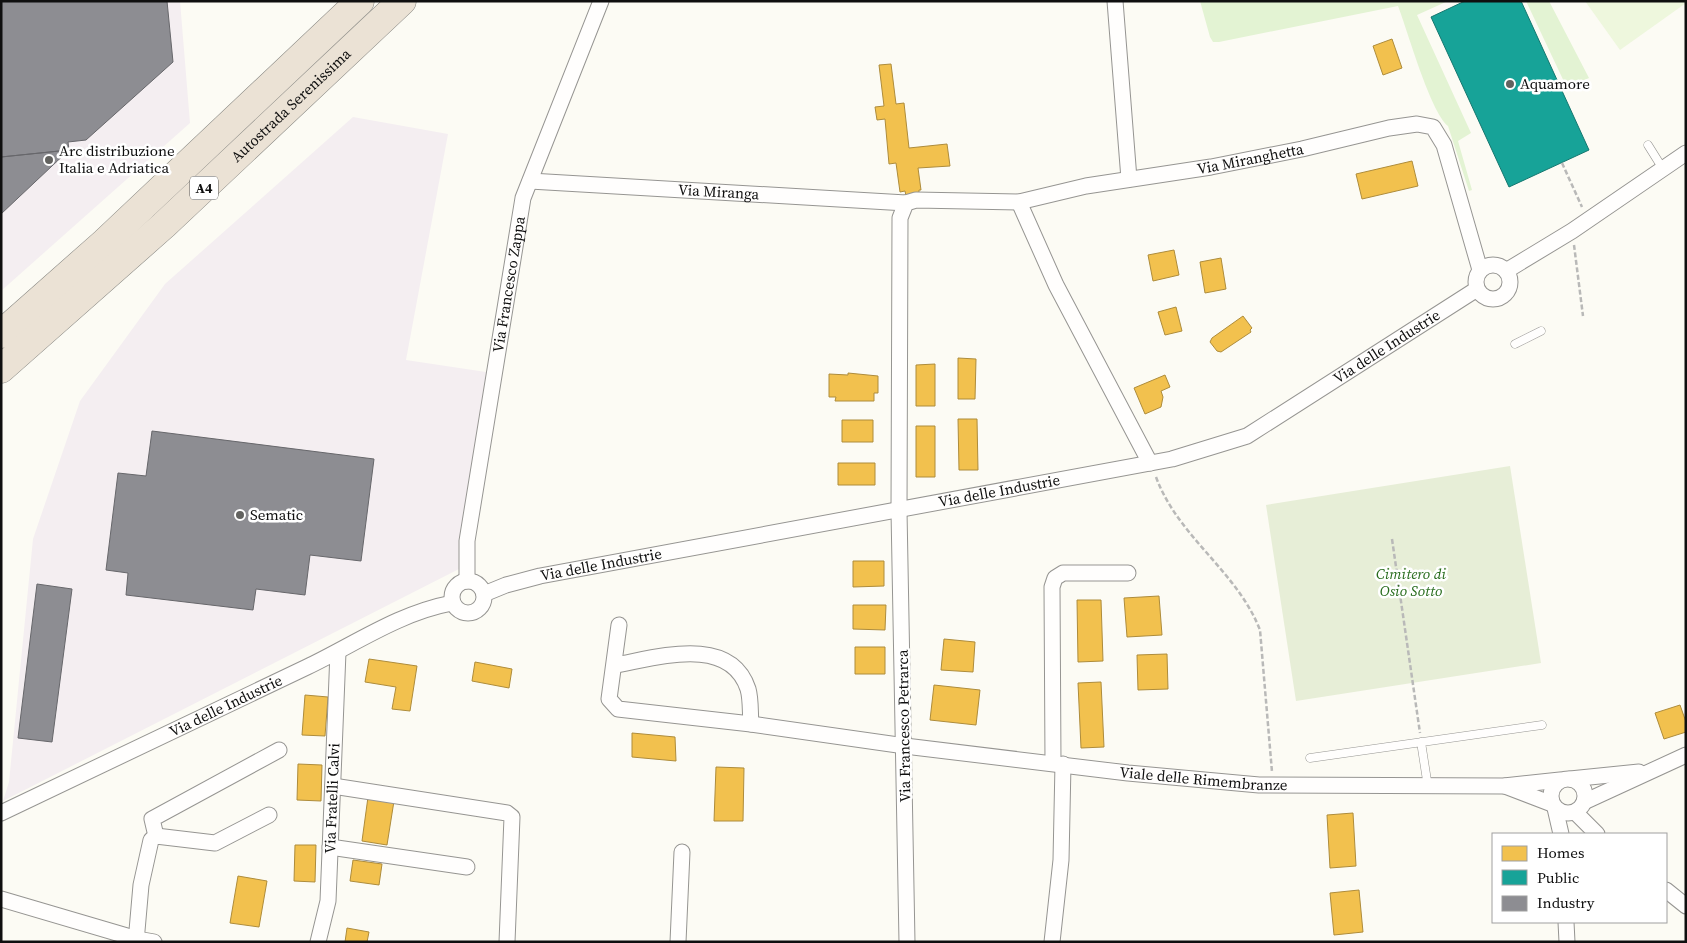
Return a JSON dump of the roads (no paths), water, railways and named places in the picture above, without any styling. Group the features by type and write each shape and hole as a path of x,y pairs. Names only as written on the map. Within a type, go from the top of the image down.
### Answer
{"highway":[{"name":"Autostrada Serenissima","path":"1,334 105,242 360,1"},
{"name":"Autostrada Serenissima","path":"1,369 164,225 402,1"}],"street":[{"name":"Via Francesco Zappa","path":"467,581 467,541 523,198 601,1"},
{"path":"1115,1 1129,179"},
{"name":"Via Miranghetta","path":"911,202 1019,202 1086,186 1229,164 1389,128 1417,124 1433,127 1444,144 1480,270"},
{"path":"1506,270 1572,231 1686,154"},
{"name":"Via Miranga","path":"530,181 911,202"},
{"path":"899,511 900,218 911,202"},
{"path":"1019,202 1056,285 1146,464"},
{"path":"1489,265 1495,265 1506,270 1510,276 1510,286 1502,297 1488,299 1477,289 1476,280 1480,270 1489,265"},
{"name":"Via delle Industrie","path":"484,594 506,585 540,576 1172,459 1247,436 1477,289"},
{"name":"Via Francesco Petrarca","path":"899,511 905,746 907,942"},
{"path":"1052,942 1061,860 1052,587 1055,578 1063,573 1128,572"},
{"path":"467,581 476,583 484,594 483,604 472,613 462,613 452,603 454,588 467,581"},
{"name":"Via delle Industrie","path":"1,813 338,652 396,620 429,608 452,603"},
{"name":"Viale delle Rimembranze","path":"619,625 609,698 618,709 751,724 905,746 1128,773 1273,785 1504,786 1645,772"},
{"name":"Via Fratelli Calvi","path":"318,942 328,901 338,652"},
{"path":"615,665 691,652 716,657 736,668 748,689 751,724"},
{"path":"156,836 152,820 279,750"},
{"path":"1553,806 1565,814 1645,772 1686,755"},
{"path":"1562,833 1553,806 1551,790 1565,779 1583,787 1577,809 1563,833"},
{"path":"333,786 507,813 512,817 507,942"},
{"name":"Viale delle Rimembranze","path":"1504,786 1553,806"},
{"path":"1577,809 1596,833"},
{"path":"156,836 215,843 269,815"},
{"path":"136,940 141,885 152,840 156,836"},
{"path":"330,847 467,867"},
{"path":"678,942 682,852"},
{"path":"1667,891 1686,906"},
{"path":"1,900 136,940 154,942"},
{"path":"1566,923 1567,942"}],"lane":[{"path":"1648,145 1663,169"},
{"path":"1515,344 1541,331"},
{"path":"1310,758 1542,725"},
{"path":"1421,742 1428,787"}],"place":[{"name":"Aquamore","path":"1510,84"},
{"name":"Arc distribuzione Italia e Adriatica","path":"49,160"},
{"name":"Sematic","path":"240,515"}],"park label":[{"name":"Cimitero di Osio Sotto","path":"1411,582"}]}
